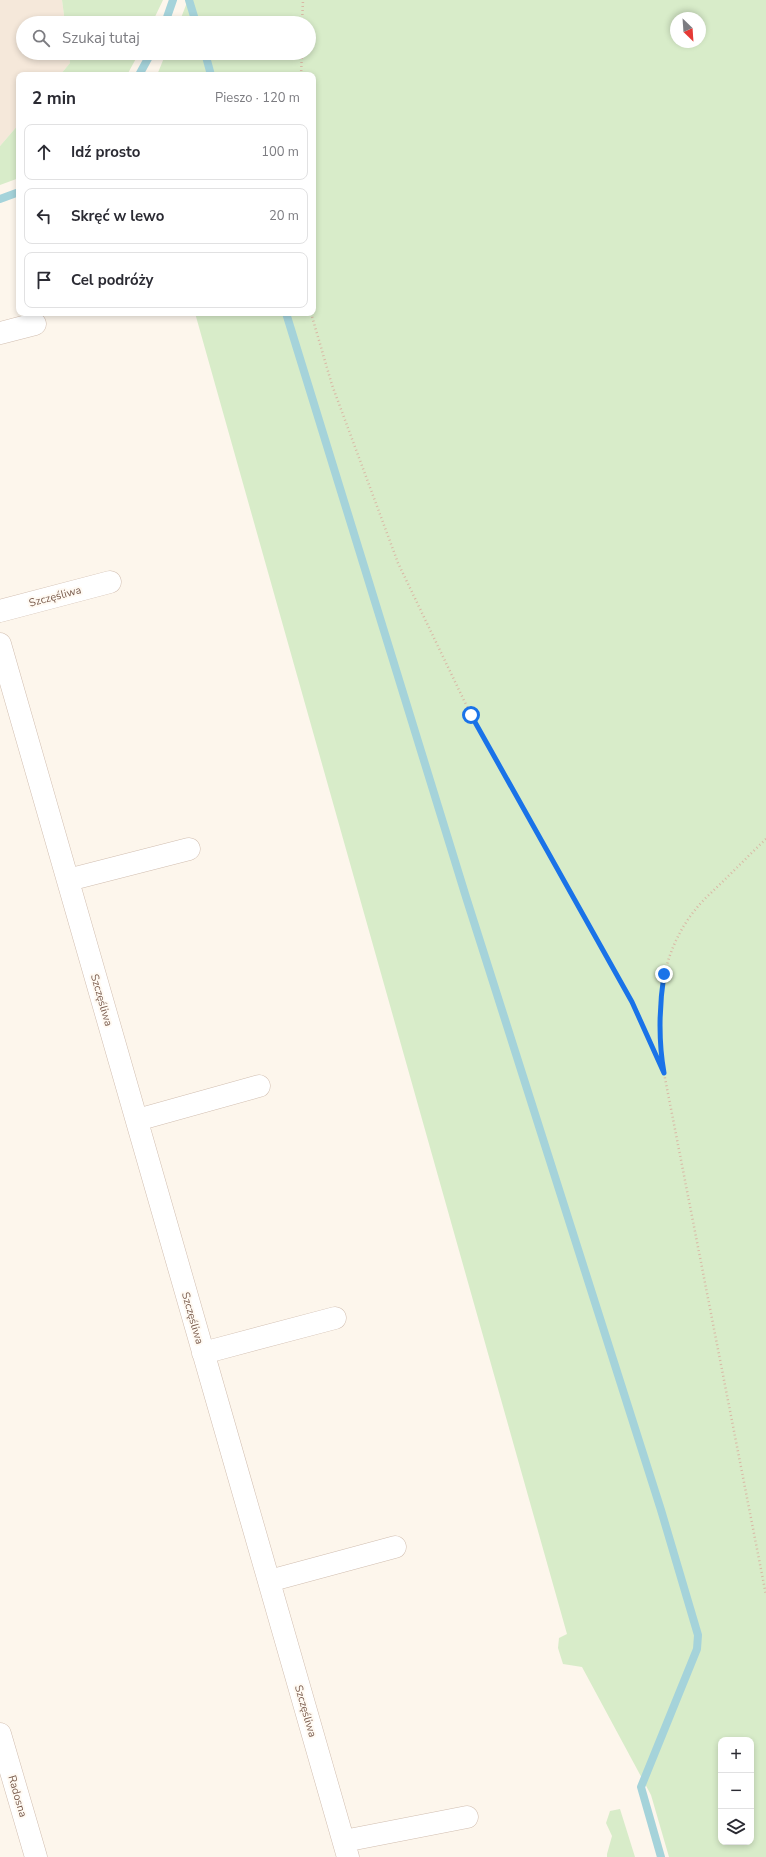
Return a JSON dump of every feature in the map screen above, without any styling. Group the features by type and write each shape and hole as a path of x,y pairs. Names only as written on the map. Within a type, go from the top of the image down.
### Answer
{"street":[{"path":"0,333 35,324"},
{"name":"Szczęśliwa","path":"0,611 110,582"},
{"name":"Szczęśliwa","path":"0,644 346,1849 467,1817"},
{"path":"68,880 189,849"},
{"path":"137,1120 259,1086"},
{"name":"Szczęśliwa","path":"204,1353 335,1318"},
{"path":"269,1581 395,1547"},
{"name":"Radosna","path":"0,1734 36,1857"}],"path":[{"path":"302,16 303,0"},
{"path":"301,72 302,60"},
{"path":"312,316 332,386 398,563 471,715 632,1002 664,1073"},
{"path":"766,839 695,910 673,946 664,974 660,999 660,1049 664,1073 766,1595"}],"shaded area":[{"path":"0,0 62,0 64,16 16,16 16,60 70,60 70,63 62,72 16,72 16,127 0,146"}],"green space":[{"path":"62,0 163,0 155,16 64,16"},
{"path":"188,0 766,0 766,1857 669,1857 651,1795 582,1667 563,1664 558,1648 559,1638 567,1634 196,316 316,316 316,72 158,72 163,60 316,60 316,16 182,16"},
{"path":"70,60 135,60 129,72 62,72 70,63"},
{"path":"16,127 16,179 0,185 0,146"},
{"path":"620,1809 635,1857 607,1857 612,1836 606,1823 610,1811"}],"waterway":[{"path":"167,16 173,0"},
{"path":"189,0 194,16"},
{"path":"141,72 147,60"},
{"path":"207,60 210,72"},
{"path":"0,199 16,193"},
{"path":"287,316 466,897 661,1510 698,1635 697,1649 641,1787 661,1857"}],"route":[{"path":"471,715 632,1002 664,1073 660,1049 659,1026 660,999 664,974"}]}
